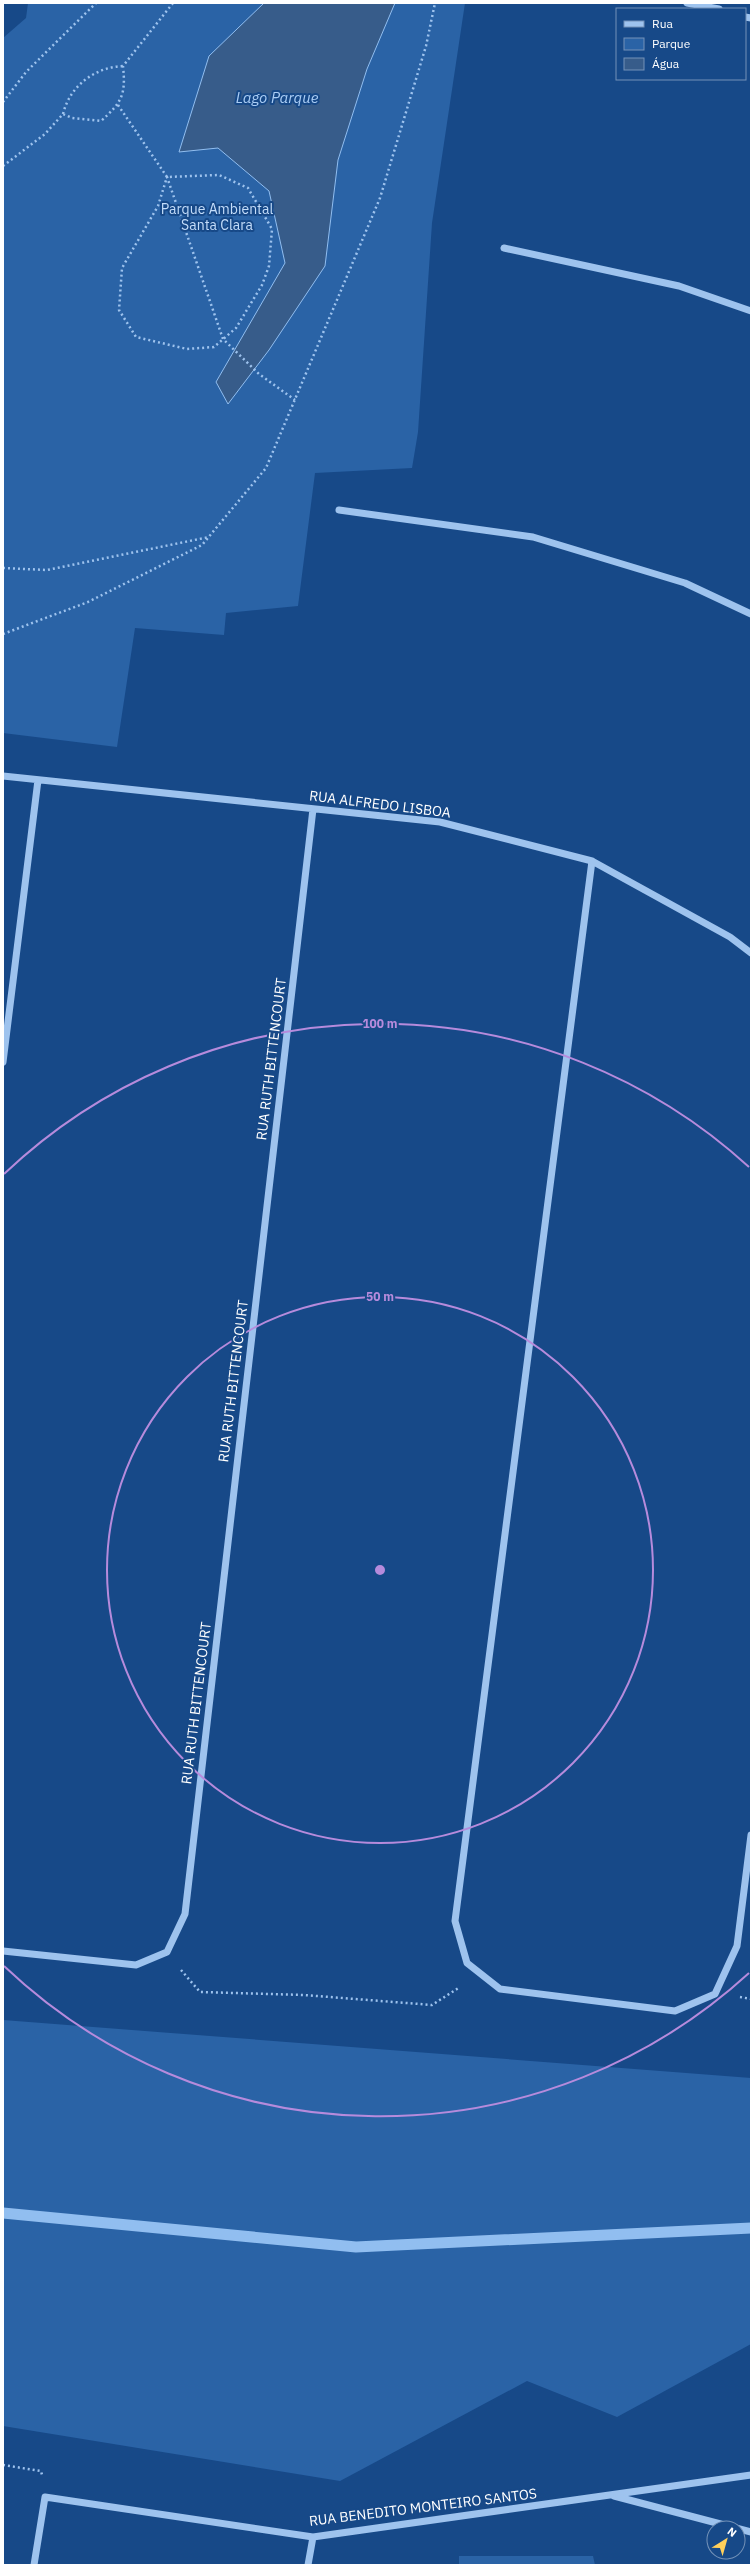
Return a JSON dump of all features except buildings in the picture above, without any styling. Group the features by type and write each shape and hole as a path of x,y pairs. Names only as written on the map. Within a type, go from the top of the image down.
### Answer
{"street":[{"path":"687,3 714,8"},
{"path":"504,248 679,286 751,311"},
{"path":"339,510 533,537 685,583 751,614"},
{"name":"RUA ALFREDO LISBOA","path":"3,776 440,822 592,862 730,937 751,953"},
{"path":"3,1062 38,780"},
{"name":"RUA RUTH BITTENCOURT","path":"167,1952 184,1914 313,809"},
{"path":"592,862 455,1921 467,1963 500,1989 675,2011 715,1994 737,1946 751,1835"},
{"path":"3,1951 136,1965 167,1952"},
{"name":"RUA BENEDITO MONTEIRO SANTOS","path":"45,2497 313,2537 751,2475"},
{"path":"610,2495 751,2532"},
{"path":"34,2565 45,2497"},
{"path":"308,2565 313,2537"}],"path":[{"path":"3,102 26,72 96,3"},
{"path":"63,114 72,118 101,121 118,105 126,86 123,66 173,3"},
{"path":"3,634 88,602 202,545 266,468 380,198 426,46 435,3"},
{"path":"3,166 22,154 45,134 63,114 74,92 88,76 108,67 123,66"},
{"path":"118,105 167,177 223,339 259,374 295,400"},
{"path":"219,175 248,188 272,229 269,266 262,285 236,328 214,347 188,349 136,337 119,310 122,268 158,206 167,177 219,175"},
{"path":"3,568 47,570 209,537"},
{"path":"167,1952 200,1992 304,1995 432,2005 481,1974"},
{"path":"3,2465 41,2471 45,2497"}],"green space":[{"name":"Parque Ambiental Santa Clara","path":"28,3 465,3 432,223 418,432 412,468 315,473 298,606 226,613 224,635 135,628 117,747 3,733 3,38 26,18"},
{"path":"3,2020 751,2078 751,2344 617,2417 527,2381 340,2481 3,2426"},
{"path":"459,2556 593,2556 595,2565 459,2565"}],"water":[{"name":"Lago Parque","path":"264,3 395,3 367,69 338,160 325,266 269,350 228,404 216,382 285,263 269,191 218,148 179,152 209,56"}],"waterway":[{"path":"3,2213 356,2247 751,2228"}]}
